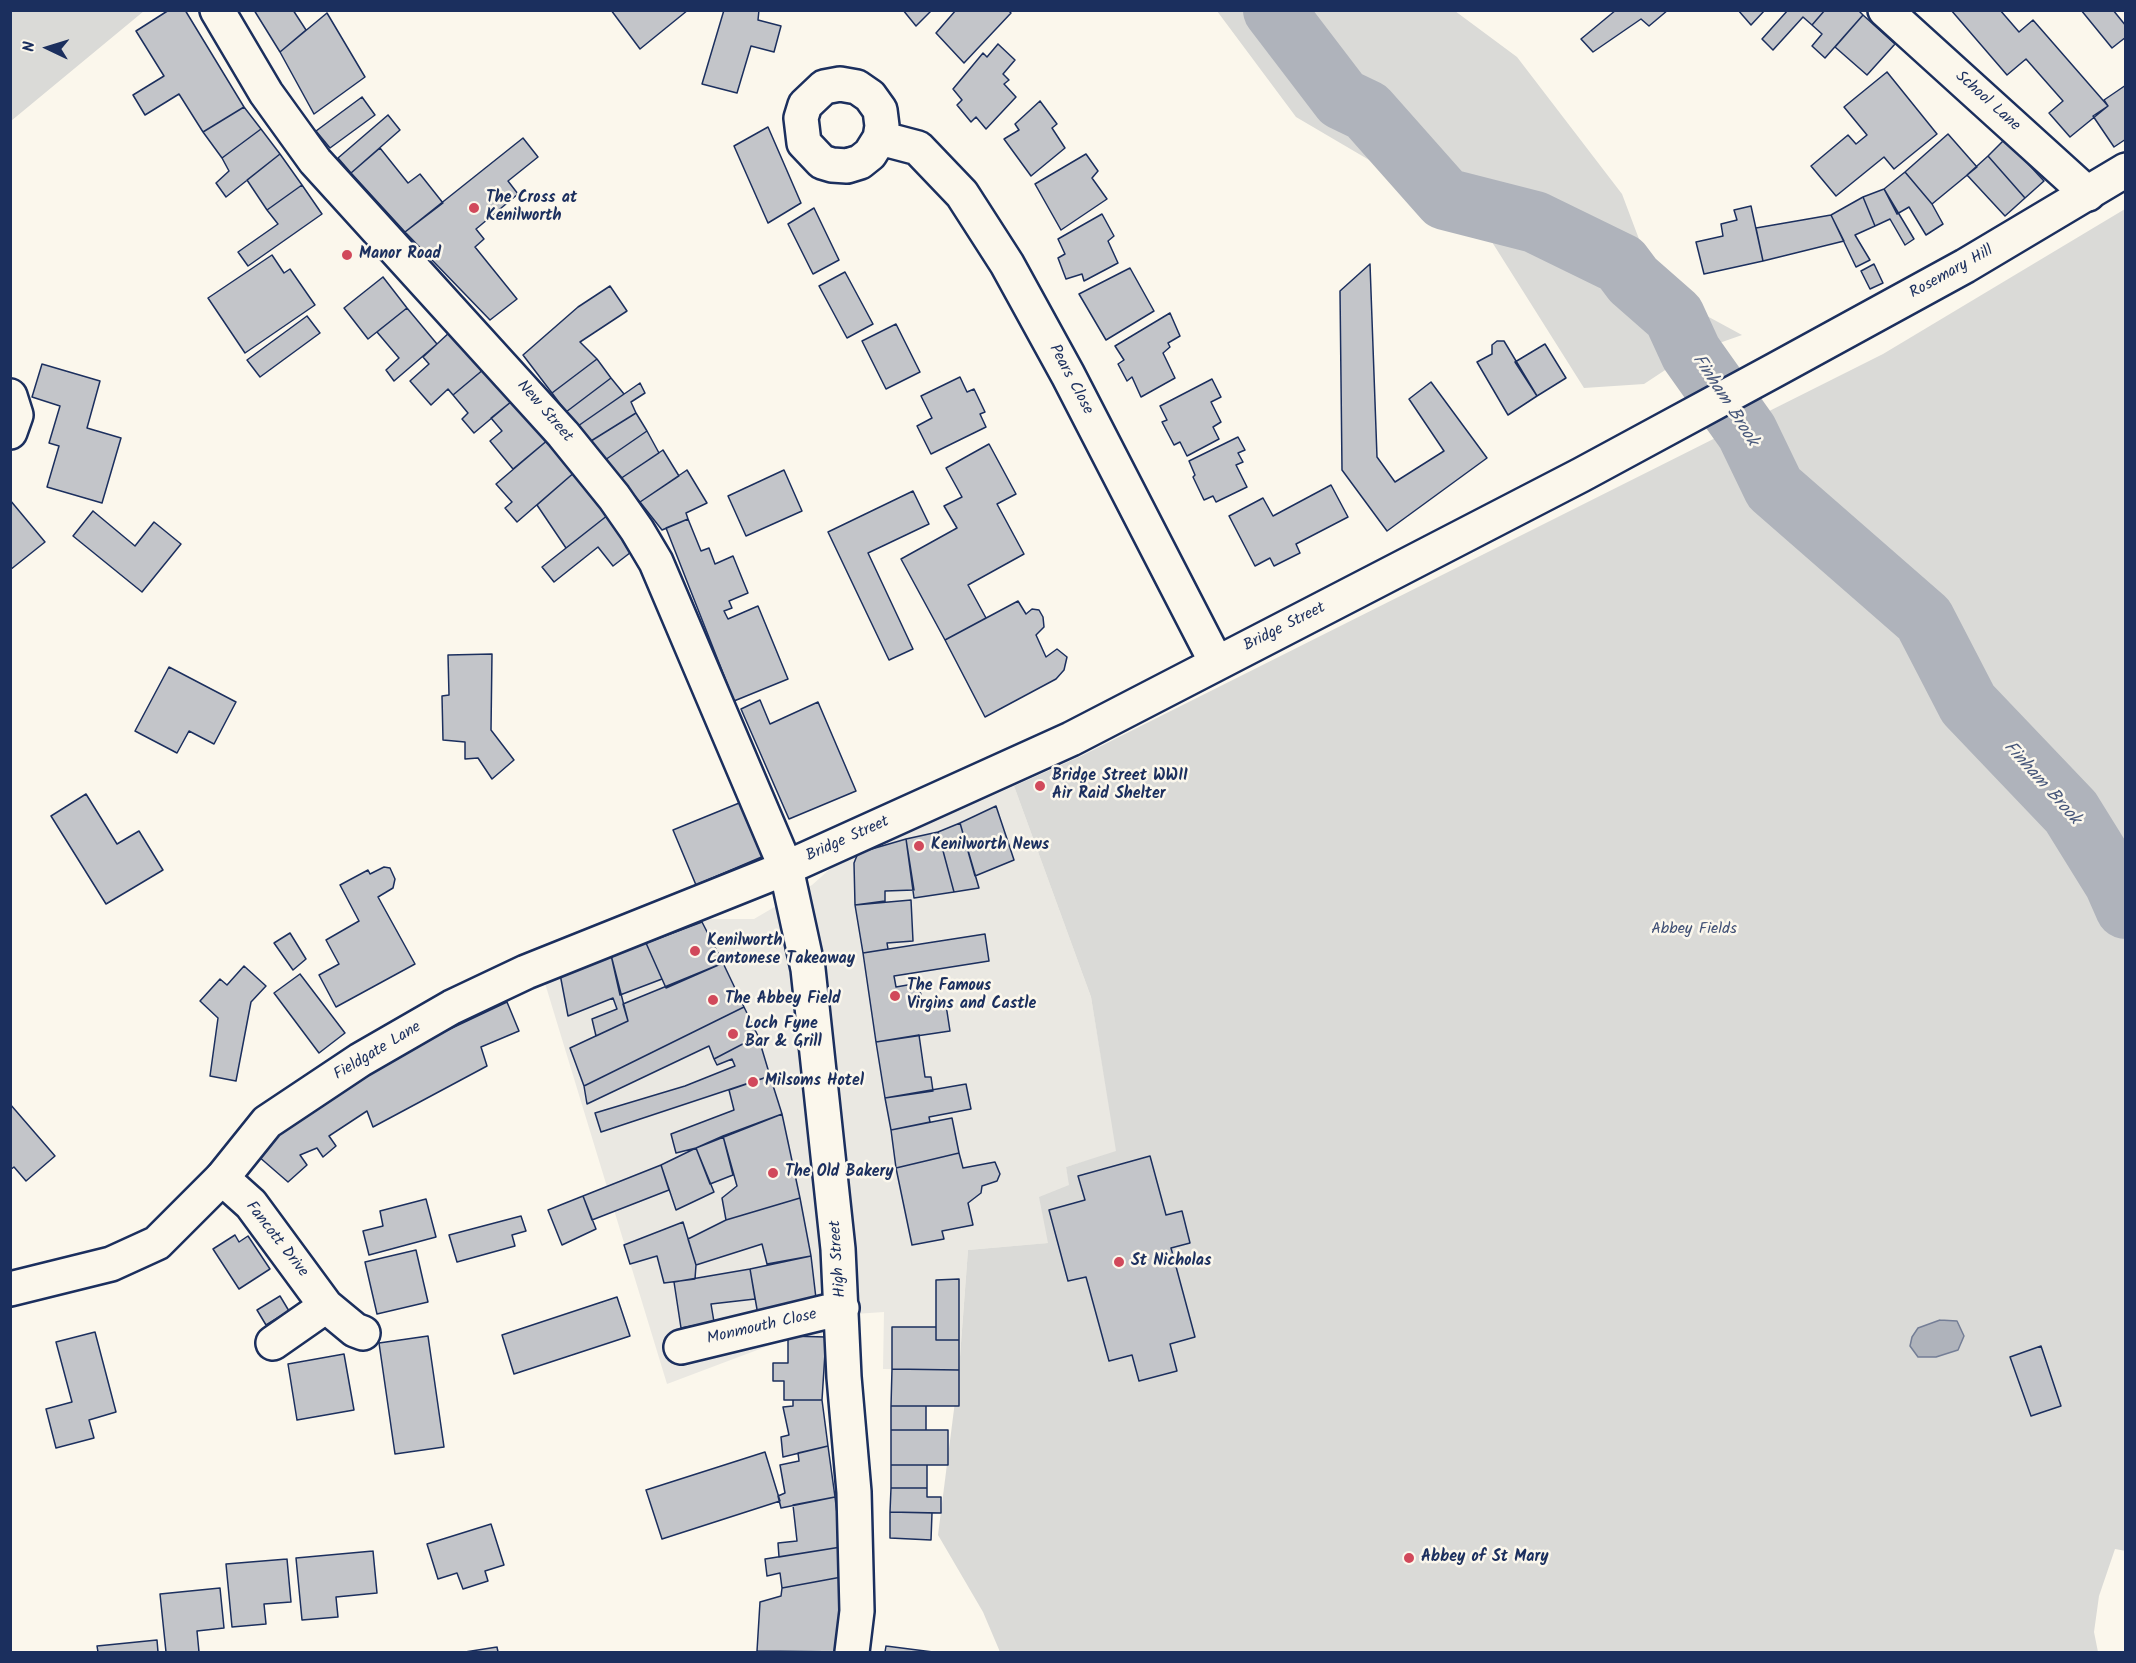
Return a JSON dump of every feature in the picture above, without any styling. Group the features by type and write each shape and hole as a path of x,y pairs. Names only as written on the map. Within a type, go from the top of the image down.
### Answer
{"main road":[{"name":"New Street","path":"217,10 267,93 315,161 563,434 614,497 637,530 656,561 786,868"},
{"name":"School Lane","path":"1885,10 2088,194"},
{"name":"Pears Close","path":"880,138 918,148 962,194 1007,264 1216,662"},
{"name":"Rosemary Hill","path":"1775,370 1965,266 2126,170"},
{"name":"Bridge Street","path":"786,868 1071,739 1581,475 1775,370"},
{"path":"10,396 16,415 10,432"},
{"name":"Fieldgate Lane","path":"10,1289 111,1264 157,1243 222,1178 267,1122 360,1060 452,1007 526,972 786,868"},
{"name":"High Street","path":"786,868 808,969 829,1145 854,1492 857,1611 852,1653"},
{"name":"Fancott Drive","path":"222,1178 252,1204 326,1306 355,1330 363,1333"},
{"path":"273,1343 326,1306"},
{"name":"Monmouth Close","path":"681,1347 842,1308"}],"shaded area":[{"path":"1014,786 1091,997 1117,1152 1066,1167 1070,1185 1049,1243 968,1250 959,1370 883,1369 884,1312 826,1316 821,1339 789,1338 667,1384 544,980 703,919 754,919 812,885 831,868"},
{"path":"1940,1320 1957,1321 1964,1336 1958,1350 1936,1357 1918,1357 1910,1346 1912,1337 1918,1328"}],"green space":[{"path":"11,10 144,10 144,11 11,121"},
{"path":"1217,11 1455,11 1517,57 1622,194 1645,255 1683,303 1742,335 1691,353 1644,384 1584,388 1492,242 1449,217 1376,164 1296,117"},
{"name":"Abbey Fields","path":"2125,209 2126,1551 2115,1549 2099,1596 2094,1632 2098,1652 1000,1652 983,1612 938,1535 959,1370 968,1250 1048,1243 1039,1197 1069,1185 1066,1167 1116,1151 1091,997 1014,786 1081,756 1883,354"}],"building":[{"path":"169,10 185,10 244,107 203,132 179,94 145,115 133,95 164,76 136,31"},
{"path":"254,10 293,10 306,30 280,52"},
{"path":"611,10 688,10 640,49"},
{"path":"724,10 759,10 758,20 781,26 774,52 751,46 737,93 702,84"},
{"path":"903,10 932,10 916,26"},
{"path":"956,10 1008,10 1011,13 964,63 936,33"},
{"path":"1616,10 1668,10 1649,26 1641,19 1593,52 1581,39"},
{"path":"1738,10 1765,10 1751,25"},
{"path":"1788,10 1825,10 1812,25 1803,17 1773,50 1762,39"},
{"path":"1825,10 1858,10 1863,15 1825,58 1812,46 1822,34 1812,25"},
{"path":"1951,10 2000,10 2019,32 2033,20 2108,106 2070,137 2049,113 2063,101 2026,59 2007,75"},
{"path":"2081,10 2113,10 2126,26 2126,37 2112,48"},
{"path":"327,13 365,77 314,114 280,52"},
{"path":"1863,15 1895,44 1867,75 1835,47"},
{"path":"998,44 1015,60 1003,74 1009,80 1004,84 1016,97 986,129 976,117 971,122 957,105 962,100 953,89 983,53 987,57"},
{"path":"1887,72 1937,134 1894,169 1884,157 1836,196 1811,166 1848,135 1856,144 1867,135 1844,107"},
{"path":"2126,85 2126,139 2114,147 2093,116 2108,106 2104,100"},
{"path":"362,97 375,115 330,148 316,131"},
{"path":"1040,101 1057,124 1052,128 1065,148 1031,176 1004,139 1019,130 1015,124"},
{"path":"244,107 261,129 222,158 203,132"},
{"path":"388,115 400,130 351,173 338,158"},
{"path":"768,127 801,203 768,223 734,146"},
{"path":"261,129 280,154 226,197 216,183 229,171 222,158"},
{"path":"1948,134 1977,167 1932,204 1905,172"},
{"path":"523,138 538,157 508,181 518,194 476,229 484,239 475,247 517,299 490,320 405,232"},
{"path":"2005,139 2044,181 2025,198 1988,156"},
{"path":"380,148 408,183 420,174 443,203 405,232 351,173"},
{"path":"280,154 302,185 267,210 247,180"},
{"path":"1086,154 1098,171 1092,178 1107,199 1061,230 1035,184"},
{"path":"1988,156 2025,198 2005,216 1967,175"},
{"path":"1905,172 1932,204 1943,224 1926,235 1909,207 1897,214 1884,189"},
{"path":"302,185 322,214 248,266 238,252 278,224 267,210"},
{"path":"1884,189 1914,239 1905,245 1890,219 1875,226 1863,197"},
{"path":"1863,197 1875,226 1855,235 1870,260 1856,267 1831,215"},
{"path":"1751,206 1763,261 1704,274 1696,242 1723,236 1721,224 1737,220 1734,210"},
{"path":"814,208 839,260 813,274 788,224"},
{"path":"1102,214 1114,236 1108,241 1118,263 1084,281 1082,274 1066,279 1058,258 1065,254 1058,239"},
{"path":"1831,215 1844,241 1763,261 1756,228"},
{"path":"272,255 284,273 290,269 315,305 245,353 208,298"},
{"path":"1370,264 1377,457 1395,482 1444,451 1409,399 1431,382 1487,458 1387,531 1342,470 1340,291"},
{"path":"1874,264 1883,283 1870,289 1861,271"},
{"path":"1130,268 1154,311 1106,340 1079,294"},
{"path":"845,272 873,324 847,338 819,286"},
{"path":"383,277 407,308 368,339 344,308"},
{"path":"610,286 627,311 580,342 597,359 552,393 523,355 578,307"},
{"path":"407,308 437,344 394,381 386,370 399,358 377,332"},
{"path":"1170,313 1180,336 1168,343 1170,347 1163,353 1175,378 1141,397 1132,377 1127,381 1118,364 1124,360 1115,346"},
{"path":"307,316 320,333 260,377 247,360"},
{"path":"896,324 920,372 886,389 862,341"},
{"path":"451,331 484,369 453,395 448,389 431,405 410,381 429,364 423,357"},
{"path":"1497,341 1504,341 1537,396 1508,415 1477,362 1492,354 1492,345"},
{"path":"1545,344 1566,378 1537,396 1515,362"},
{"path":"597,359 611,378 566,412 552,393"},
{"path":"42,364 100,381 87,428 121,438 102,503 47,487 59,446 49,443 60,406 32,397"},
{"path":"484,369 512,401 474,433 462,419 468,413 453,395"},
{"path":"960,377 967,392 974,389 985,412 980,414 986,427 931,454 917,426 932,418 921,396"},
{"path":"611,378 624,394 578,426 566,412"},
{"path":"1212,379 1221,397 1211,402 1221,422 1213,427 1219,439 1187,456 1180,442 1174,445 1162,422 1167,420 1160,406"},
{"path":"640,383 645,393 631,402 636,413 591,441 578,426"},
{"path":"512,401 549,439 513,469 490,441 502,431 491,418"},
{"path":"636,413 647,431 605,460 591,441"},
{"path":"647,431 659,453 620,479 605,460"},
{"path":"1238,437 1245,450 1238,453 1243,462 1236,465 1247,487 1216,502 1213,496 1204,500 1193,477 1195,475 1189,461"},
{"path":"549,439 576,471 517,522 505,508 512,502 496,484"},
{"path":"989,444 1016,494 997,504 1024,554 968,585 986,618 945,640 901,559 957,528 944,506 962,497 946,468"},
{"path":"663,450 679,476 640,502 620,479"},
{"path":"687,470 707,503 686,513 688,519 662,530 640,502"},
{"path":"784,470 802,511 746,536 728,496"},
{"path":"576,471 608,515 566,548 537,505"},
{"path":"1331,485 1348,517 1296,544 1300,553 1274,566 1270,558 1255,566 1229,516 1263,498 1273,516"},
{"path":"913,491 929,524 868,553 913,649 889,660 828,532"},
{"path":"10,500 45,542 10,570"},
{"path":"93,511 135,546 154,522 181,544 142,592 73,536"},
{"path":"608,515 635,549 613,566 598,547 554,582 542,567"},
{"path":"688,519 701,551 709,548 715,564 733,556 748,593 729,601 732,608 724,611 728,619 758,606 788,679 734,701 666,528"},
{"path":"1018,601 1026,614 1032,609 1039,610 1043,617 1044,627 1036,635 1046,657 1057,649 1067,657 1064,670 1056,679 985,717 945,640"},
{"path":"492,654 491,730 514,760 492,779 478,758 465,759 465,742 443,740 442,696 449,695 448,655"},
{"path":"169,667 236,702 214,744 189,731 177,753 135,731"},
{"path":"760,700 770,724 818,702 856,791 789,819 741,709"},
{"path":"86,794 117,844 139,831 163,870 106,904 51,816"},
{"path":"749,799 771,853 696,885 673,830"},
{"path":"996,806 1014,860 975,876 960,823"},
{"path":"960,823 979,888 954,892 938,832"},
{"path":"938,832 954,892 914,898 906,839"},
{"path":"906,839 914,890 885,891 885,901 855,905 854,863 858,853"},
{"path":"384,867 390,868 395,879 393,888 378,897 415,964 336,1007 319,975 339,964 326,940 359,921 340,885 368,870 370,874"},
{"path":"911,900 913,941 887,943 888,949 863,953 855,905"},
{"path":"702,922 723,963 666,988 646,943"},
{"path":"290,933 306,959 293,970 274,943"},
{"name":"The Famous Virgins and Castle","path":"985,934 989,961 894,976 896,987 919,983 923,1008 946,1005 950,1031 876,1042 863,953"},
{"path":"646,943 662,979 620,995 611,955"},
{"path":"611,955 628,1021 596,1036 592,1019 617,1009 613,998 568,1016 560,974"},
{"path":"723,963 744,1007 584,1086 570,1048 628,1021 623,1004"},
{"path":"244,966 266,986 251,1002 236,1081 210,1076 218,1018 200,1001 220,979 227,985"},
{"path":"300,974 345,1033 319,1053 274,993"},
{"path":"507,1002 519,1031 481,1047 487,1066 373,1127 367,1111 329,1136 336,1146 323,1157 317,1148 300,1155 307,1165 288,1182 258,1156 324,1093 397,1054"},
{"path":"744,1007 758,1036 714,1059 709,1046 587,1104 584,1086"},
{"path":"919,1035 925,1077 931,1077 933,1091 885,1098 876,1042"},
{"path":"758,1036 770,1076 601,1132 595,1113 685,1086 735,1066 732,1059 717,1065 714,1059"},
{"path":"770,1076 782,1114 696,1148 676,1153 671,1134 734,1110 729,1090"},
{"path":"966,1084 971,1109 929,1117 930,1122 891,1130 885,1098"},
{"path":"10,1104 55,1156 26,1181 14,1167 10,1170"},
{"path":"782,1114 800,1198 726,1220 722,1198 737,1186 723,1136"},
{"path":"952,1118 959,1153 896,1168 891,1130"},
{"path":"723,1136 733,1175 710,1184 696,1148"},
{"path":"696,1148 714,1192 676,1210 661,1165"},
{"path":"959,1153 963,1168 995,1162 1000,1174 997,1181 982,1186 981,1193 968,1203 973,1225 942,1231 944,1239 912,1245 896,1168"},
{"name":"St Nicholas","path":"1150,1156 1166,1215 1182,1211 1190,1243 1171,1248 1195,1337 1170,1344 1177,1371 1139,1381 1132,1355 1109,1361 1086,1277 1068,1281 1049,1210 1085,1200 1078,1176"},
{"path":"661,1165 669,1190 592,1220 583,1196"},
{"path":"583,1196 596,1229 562,1245 548,1210"},
{"path":"800,1198 811,1256 767,1264 762,1244 696,1265 688,1239 726,1220"},
{"path":"426,1199 436,1237 369,1255 363,1231 383,1226 380,1211"},
{"path":"521,1216 526,1231 512,1235 515,1246 457,1262 449,1235"},
{"path":"683,1222 696,1265 695,1279 664,1283 657,1256 630,1264 624,1245"},
{"path":"235,1235 239,1242 248,1236 270,1269 239,1289 213,1249"},
{"path":"416,1250 428,1302 377,1314 365,1262"},
{"path":"811,1256 817,1307 758,1315 750,1269"},
{"path":"750,1269 755,1299 711,1304 714,1322 681,1328 674,1282"},
{"path":"959,1279 959,1340 936,1340 936,1280"},
{"path":"280,1296 289,1311 266,1325 257,1310"},
{"path":"617,1297 630,1336 514,1374 502,1335"},
{"path":"892,1327 936,1327 936,1340 959,1340 959,1370 892,1369"},
{"path":"95,1332 116,1412 89,1420 94,1438 56,1448 46,1409 72,1402 56,1342"},
{"path":"428,1336 444,1447 395,1454 379,1343"},
{"path":"788,1336 826,1337 822,1400 784,1400 784,1381 773,1381 773,1363 788,1363"},
{"path":"2041,1346 2061,1406 2031,1416 2010,1357"},
{"path":"344,1354 354,1410 297,1420 288,1364"},
{"path":"892,1369 959,1370 959,1406 891,1406"},
{"path":"793,1400 822,1400 828,1446 783,1457 781,1437 789,1435 783,1407 793,1406"},
{"path":"891,1406 926,1406 926,1430 891,1430"},
{"path":"891,1430 948,1430 948,1465 891,1465"},
{"path":"828,1446 835,1497 781,1508 778,1496 785,1493 780,1465 799,1461 798,1453"},
{"path":"765,1452 780,1501 662,1539 646,1490"},
{"path":"891,1465 927,1465 927,1488 891,1488"},
{"path":"891,1488 927,1488 927,1497 941,1497 941,1513 890,1512"},
{"path":"835,1497 841,1547 779,1557 778,1543 797,1541 793,1505"},
{"path":"890,1512 932,1513 931,1540 890,1538"},
{"path":"491,1524 504,1565 485,1571 488,1581 463,1589 457,1573 438,1579 427,1544"},
{"path":"841,1547 847,1576 782,1588 780,1573 767,1576 765,1559"},
{"path":"373,1551 377,1593 336,1597 338,1617 302,1620 296,1558"},
{"path":"287,1559 291,1602 264,1604 266,1624 232,1627 226,1564"},
{"path":"847,1576 846,1652 757,1651 760,1602 781,1596 782,1588"},
{"path":"220,1588 224,1628 197,1631 199,1652 166,1652 160,1594"},
{"path":"157,1640 158,1652 98,1652 97,1646"},
{"path":"886,1646 933,1652 885,1652"},
{"path":"497,1647 498,1652 465,1652"}],"waterway":[{"name":"Finham Brook","path":"1274,10 1342,99 1367,111 1445,199 1535,222 1621,264 1633,280 1674,316 1691,353 1747,432 1774,488 1924,619 1968,704 2071,812 2115,883 2126,908"}],"place":[{"name":"The Cross at Kenilworth","path":"474,208"},
{"name":"Manor Road","path":"347,255"},
{"name":"Bridge Street WWII Air Raid Shelter","path":"1040,786"},
{"name":"Kenilworth News","path":"919,846"},
{"name":"Kenilworth Cantonese Takeaway","path":"695,951"},
{"name":"The Famous Virgins and Castle","path":"895,996"},
{"name":"The Abbey Field","path":"713,1000"},
{"name":"Loch Fyne Bar & Grill","path":"733,1034"},
{"name":"Milsoms Hotel","path":"753,1082"},
{"name":"The Old Bakery","path":"773,1173"},
{"name":"St Nicholas","path":"1119,1262"},
{"name":"Abbey of St Mary","path":"1409,1558"}]}
